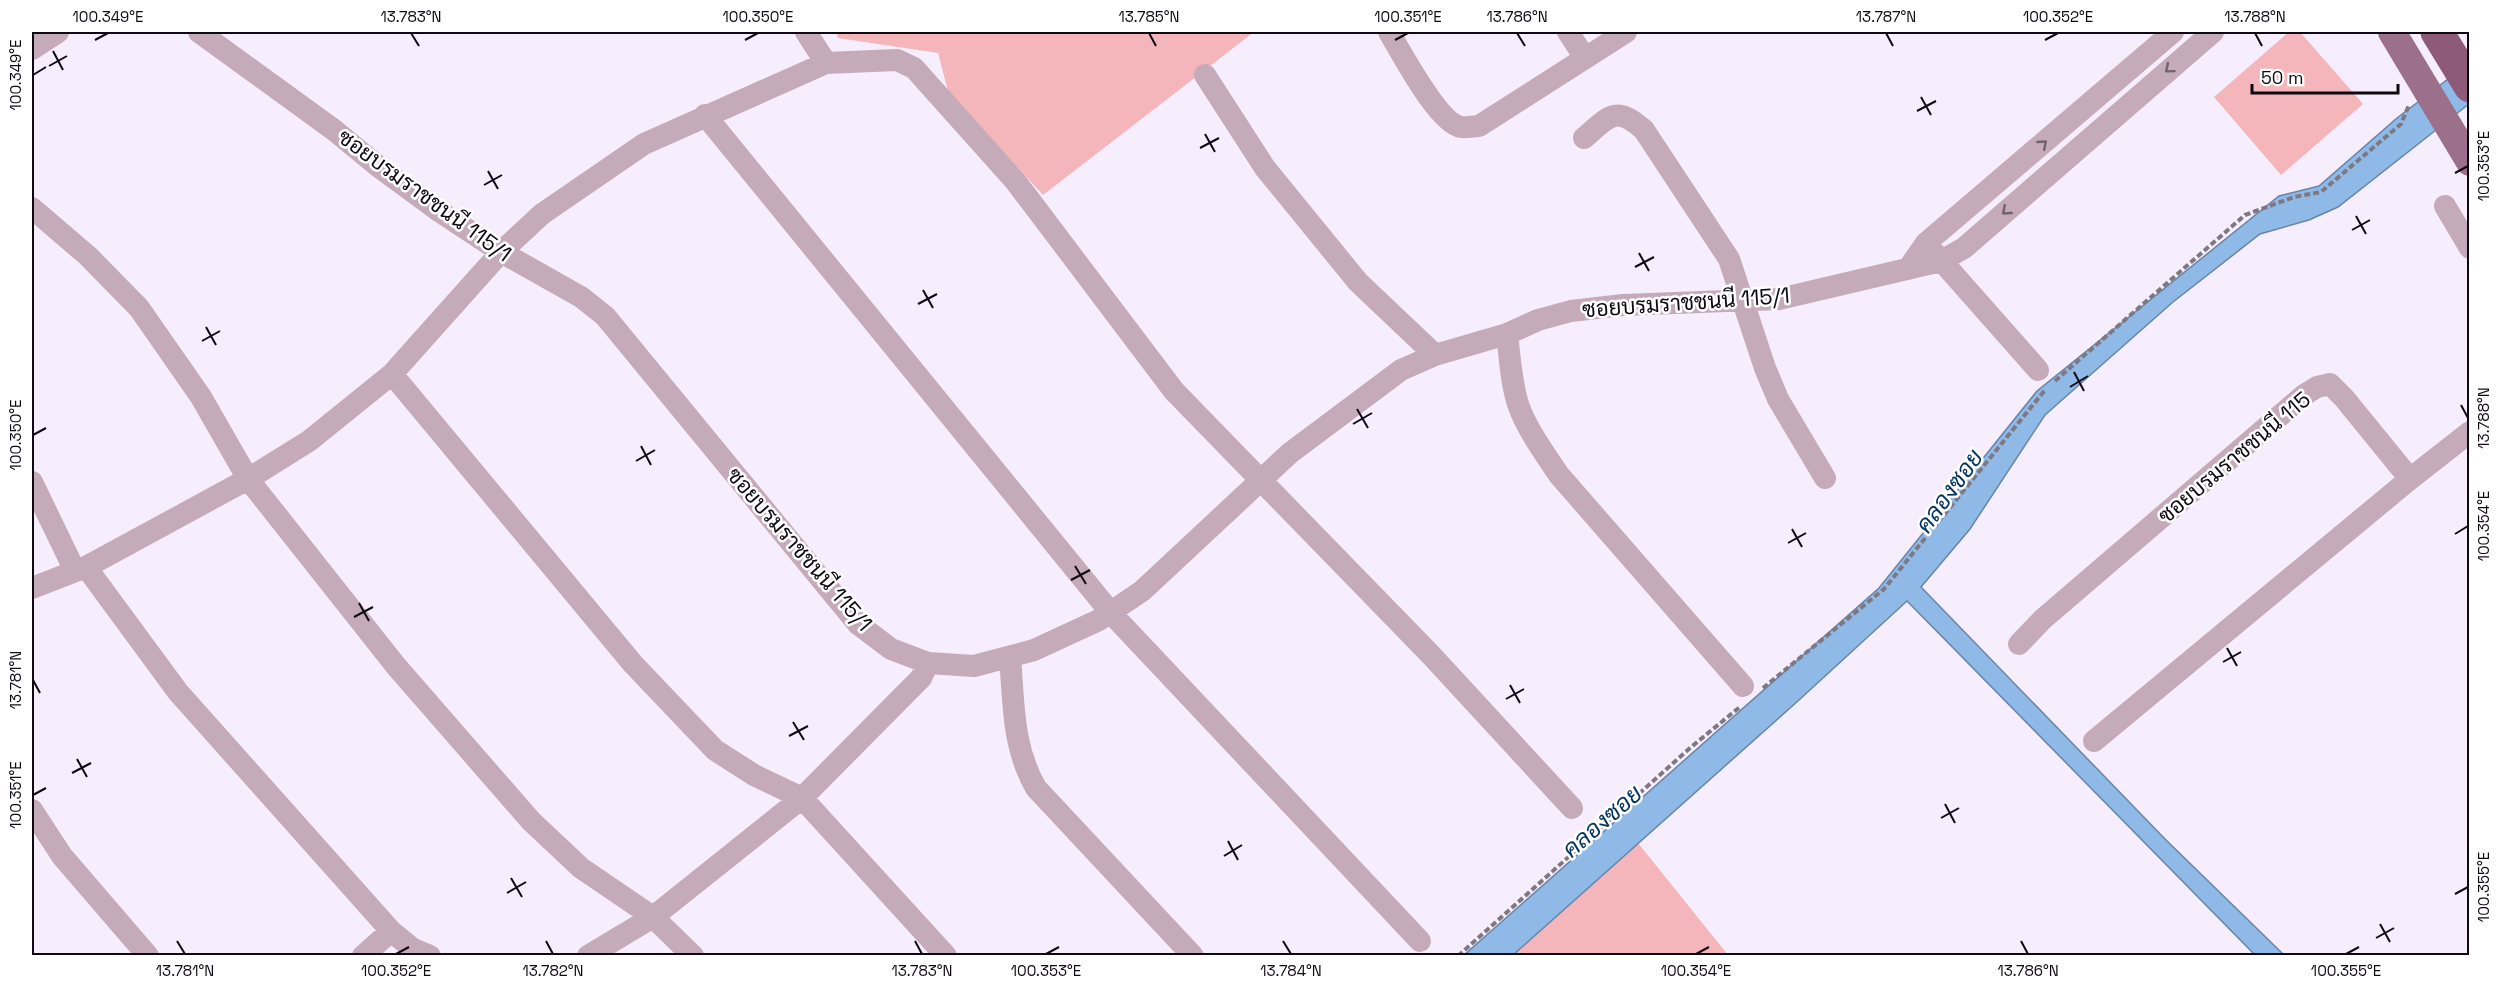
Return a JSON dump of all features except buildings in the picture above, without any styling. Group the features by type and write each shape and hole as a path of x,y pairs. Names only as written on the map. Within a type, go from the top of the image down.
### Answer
{"highway":[{"path":"2437,32 2468,84"}],"main road":[{"path":"2392,32 2419,96 2452,131 2469,162"}],"street":[{"path":"32,49 58,32"},
{"name":"ซอยบรมราชชนนี 115/1","path":"199,32 334,130 426,202 501,252 581,297 605,316 858,624 891,649 928,663 974,666 1034,650 1111,613 1142,591 1290,453 1401,370 1435,355 1506,334 1538,320 1571,311 1623,305 1779,300 1941,261 1964,248 2213,32"},
{"path":"806,32 826,63"},
{"path":"1389,32 1446,120 1460,127 1479,126 1626,32"},
{"path":"1569,32 1585,58"},
{"path":"1908,269 1926,243 2173,32"},
{"path":"32,588 81,569 248,479 309,441 392,375 501,252 542,214 634,150 826,63 897,60 914,68 1016,182 1174,391 1431,655 1572,808"},
{"path":"2125,73 2142,92"},
{"path":"1205,75 1265,168 1358,282 1435,355"},
{"path":"1584,138 1609,117 1620,114 1632,119 1644,130 1729,259 1765,368 1778,399 1825,478"},
{"path":"705,116 1111,613 1420,941"},
{"path":"2015,168 2032,188"},
{"path":"2445,206 2469,248"},
{"path":"32,208 88,256 139,308 201,397 248,479 396,666 531,821 581,868 653,917 693,956"},
{"path":"1926,243 2038,370"},
{"path":"1506,334 1515,392 1520,408 1559,475 1748,695"},
{"path":"392,375 626,655 715,750 754,775 802,798 946,956"},
{"name":"ซอยบรมราชชนนี 115","path":"2019,644 2043,619 2304,395 2318,387 2330,384 2410,478"},
{"path":"2094,741 2410,478 2469,432"},
{"path":"32,482 81,569 178,692 391,931 412,949 430,956"},
{"path":"1010,657 1018,745 1025,768 1036,788 1193,956"},
{"path":"588,956 653,917 802,798 921,678 928,663"},
{"path":"32,810 62,856 148,956"},
{"path":"363,956 391,931"}],"path":[{"path":"1458,956 1748,695 1884,589 2039,396 2245,215 2294,197 2321,192 2401,124 2419,96"}],"shaded area":[{"path":"836,32 1254,32 1043,195 948,91 938,53 838,38"},
{"path":"2289,32 2300,32 2363,104 2281,175 2214,97"},
{"path":"1638,843 1728,955 1513,956"}],"water":[{"path":"2469,63 2469,104 2338,207 2309,220 2260,234 2173,302 2045,415 1970,529 1921,587 2165,839 2284,955 2255,955 1907,601 1513,955 1463,956 1879,588 2037,391 2279,196 2319,186 2397,118"}],"water label":[{"name":"คลองซอย","path":"1949,491"},
{"name":"คลองซอย","path":"1602,821"}]}
